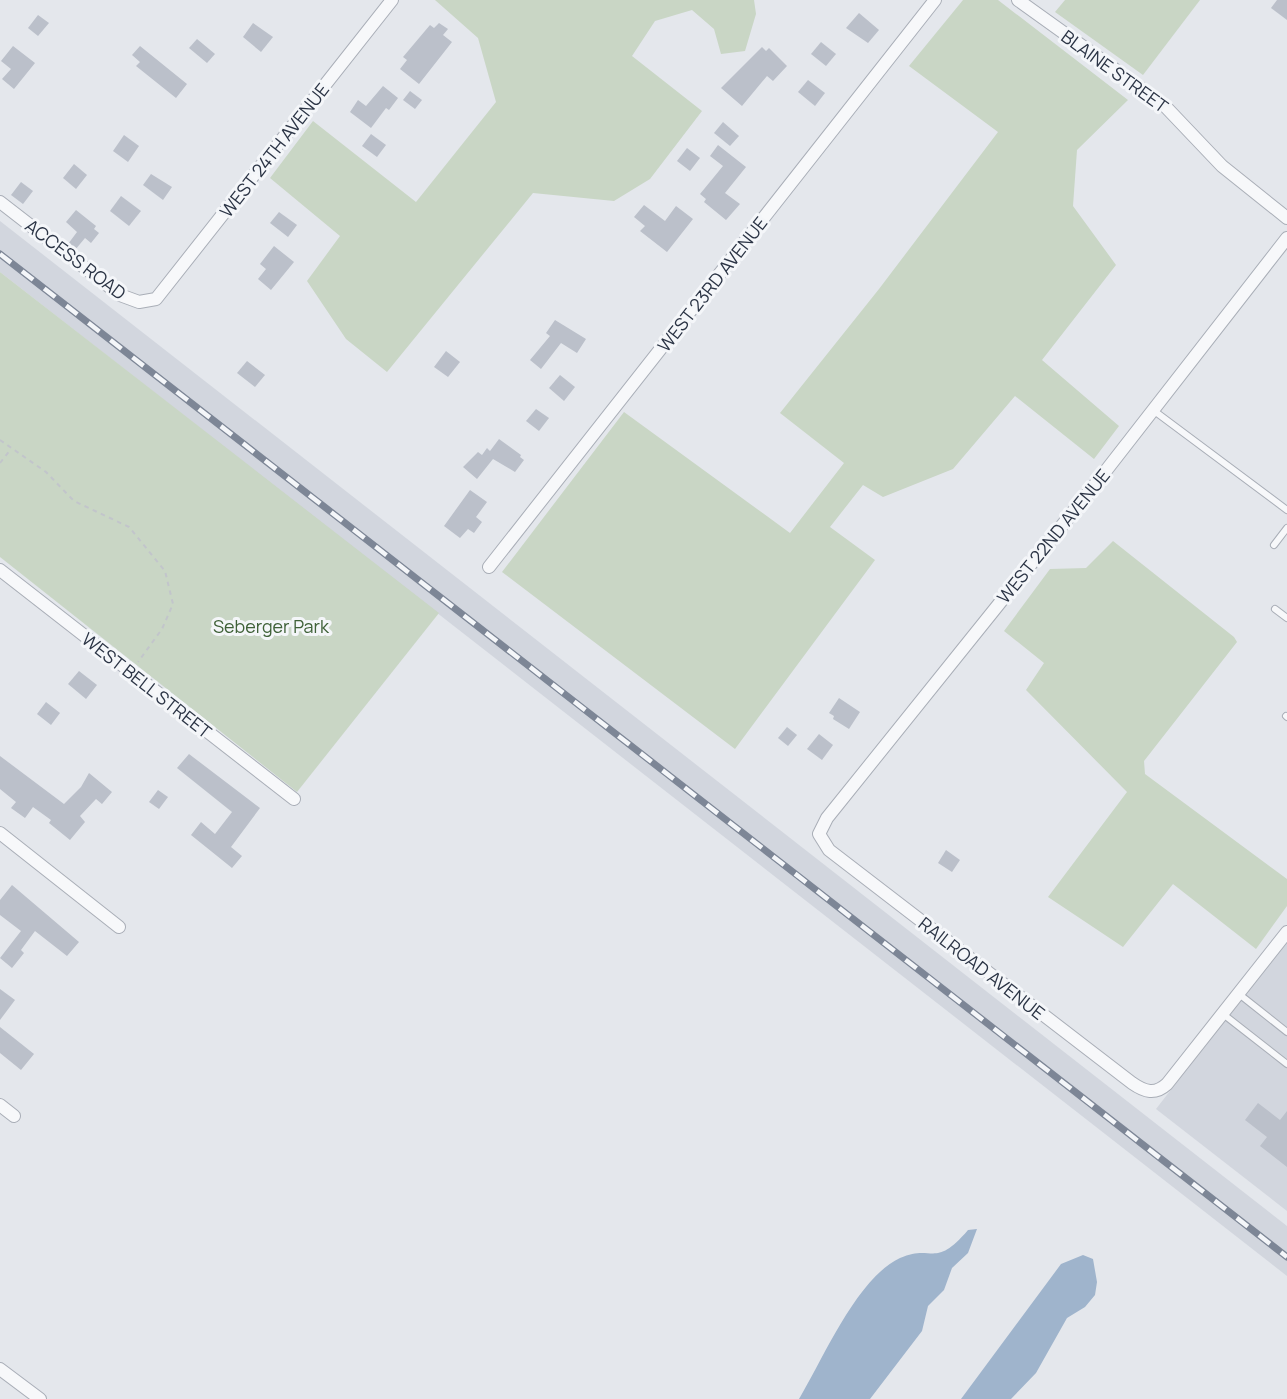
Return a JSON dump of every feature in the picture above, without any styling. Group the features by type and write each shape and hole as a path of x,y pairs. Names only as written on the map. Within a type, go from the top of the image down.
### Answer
{"street":[{"name":"WEST 24TH AVENUE","path":"156,299 392,0"},
{"name":"WEST 23RD AVENUE","path":"489,567 935,0"},
{"name":"BLAINE STREET","path":"1018,0 1163,104 1222,166 1287,218"},
{"name":"ACCESS ROAD","path":"0,202 120,295 140,302 156,299"},
{"name":"WEST 22ND AVENUE","path":"819,834 834,809 1153,410 1287,238"},
{"name":"WEST BELL STREET","path":"0,570 294,799"},
{"path":"0,833 119,927"},
{"name":"RAILROAD AVENUE","path":"819,834 829,850 1132,1083 1153,1092 1167,1084 1223,1014"},
{"path":"1223,1014 1287,932"},
{"path":"0,1105 14,1116"},
{"path":"0,1369 40,1399"}],"lane":[{"path":"1153,410 1287,510"},
{"path":"1274,545 1287,528"},
{"path":"1275,609 1287,618"},
{"path":"1239,994 1287,1032"},
{"path":"1223,1014 1287,1064"}],"path":[{"path":"0,440 46,472 74,501 129,527 165,571 173,599 171,611 158,634 129,671"},
{"path":"0,463 11,449"}],"shaded area":[{"path":"0,221 1287,1226 1287,1276 0,272"},
{"path":"1287,940 1287,1211 1156,1109"}],"green space":[{"path":"435,0 754,0 756,14 745,51 721,54 714,29 692,10 655,21 632,56 702,111 650,179 614,201 533,193 387,372 346,339 307,281 340,236 270,178 313,121 416,202 496,102 478,38"},
{"path":"963,0 998,0 1128,100 1077,150 1073,206 1116,265 1042,360 1119,426 1094,459 1015,396 953,469 883,497 863,485 830,527 875,560 735,749 502,572 624,412 790,533 844,463 780,413 879,289 998,132 909,66"},
{"path":"1065,0 1200,0 1143,75 1055,12"},
{"name":"Seberger Park","path":"0,272 439,613 297,792 0,557"},
{"path":"1113,541 1234,637 1237,642 1144,761 1145,774 1287,879 1287,906 1256,949 1173,884 1123,947 1048,897 1127,792 1026,690 1044,663 1004,631 1050,569 1086,568"}],"water":[{"path":"977,1229 968,1253 952,1268 944,1290 928,1306 922,1331 870,1399 799,1399 842,1321 869,1283 884,1268 911,1254 934,1253 948,1249 968,1230"},
{"path":"1083,1255 1093,1259 1097,1282 1095,1295 1085,1307 1067,1318 1036,1373 1011,1399 961,1399 1061,1264"}],"building":[{"path":"1277,0 1287,0 1287,20 1271,8"},
{"path":"859,13 879,30 868,43 846,28"},
{"path":"38,15 49,23 38,36 28,28"},
{"path":"253,23 273,37 261,52 243,37"},
{"path":"439,23 448,29 443,35 452,42 419,84 400,69 407,60 403,57 430,25 434,28"},
{"path":"197,39 215,54 207,63 189,48"},
{"path":"821,42 836,54 826,66 811,54"},
{"path":"13,46 35,63 14,89 2,79 11,69 1,61"},
{"path":"140,46 187,84 176,98 136,66 140,62 132,55"},
{"path":"762,47 766,51 769,48 787,66 773,81 767,76 742,106 721,88"},
{"path":"808,80 825,93 815,106 798,92"},
{"path":"383,86 398,98 389,110 386,108 371,128 350,112 358,100 366,106"},
{"path":"410,91 422,100 415,109 403,100"},
{"path":"723,122 739,136 730,146 714,133"},
{"path":"371,134 386,145 377,157 362,146"},
{"path":"124,135 139,146 128,162 113,151"},
{"path":"718,145 746,167 725,193 740,204 726,220 704,202 706,199 700,194 723,166 710,156"},
{"path":"687,148 700,158 690,171 677,161"},
{"path":"74,164 87,175 76,189 63,178"},
{"path":"151,174 172,187 163,200 143,185"},
{"path":"21,182 33,191 23,204 11,195"},
{"path":"121,196 141,211 129,226 110,211"},
{"path":"644,205 665,221 676,206 693,219 667,252 640,231 645,226 634,217"},
{"path":"76,210 96,226 94,229 99,233 91,243 85,238 75,250 68,244 77,232 66,222"},
{"path":"279,212 297,225 288,237 270,223"},
{"path":"274,246 294,262 271,290 258,279 266,269 260,264"},
{"path":"555,320 586,339 577,353 561,343 541,369 530,360 550,336 546,333"},
{"path":"446,351 460,362 448,377 434,367"},
{"path":"247,361 265,375 255,387 237,373"},
{"path":"560,375 575,387 564,401 549,388"},
{"path":"536,409 549,418 539,431 526,421"},
{"path":"499,439 521,455 520,457 524,460 515,472 493,459 477,479 463,467 478,452 482,455 487,448 490,451"},
{"path":"470,490 487,502 476,517 482,522 474,533 468,529 460,538 444,526"},
{"path":"79,671 97,685 86,699 68,684"},
{"path":"839,698 860,712 849,729 833,719 834,716 829,713"},
{"path":"46,702 60,713 51,725 37,714"},
{"path":"787,727 797,735 788,746 778,738"},
{"path":"819,734 833,745 822,760 807,749"},
{"path":"189,754 260,808 231,847 242,856 232,868 191,835 201,822 215,834 232,812 177,768"},
{"path":"0,756 64,804 81,787 89,773 112,792 102,804 96,799 80,816 85,822 70,840 49,823 51,820 33,807 25,818 11,808 16,802 0,789"},
{"path":"158,790 168,797 159,809 149,802"},
{"path":"946,850 960,860 952,872 938,863"},
{"path":"12,885 79,942 67,956 35,931 21,950 24,953 12,968 0,958 21,931 0,915 0,900"},
{"path":"0,989 15,1000 0,1020"},
{"path":"0,1027 34,1054 21,1070 0,1053"},
{"path":"1258,1103 1280,1120 1287,1111 1287,1167 1260,1146 1267,1137 1245,1120"}],"railway":[{"path":"0,254 1287,1257"}]}
